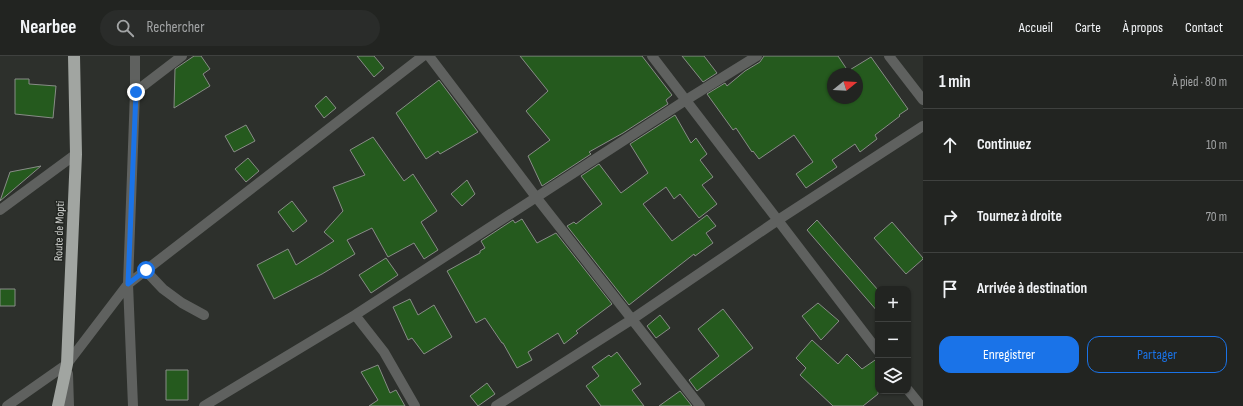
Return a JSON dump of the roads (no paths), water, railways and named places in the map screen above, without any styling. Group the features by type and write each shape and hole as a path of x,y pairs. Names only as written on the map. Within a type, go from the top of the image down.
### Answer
{"highway":[{"name":"Route de Mopti","path":"58,406 67,364 76,154 74,56"}],"street":[{"path":"133,406 128,284 136,92 136,56"},
{"path":"136,92 182,56"},
{"path":"7,406 67,364 128,284 423,56"},
{"path":"429,56 631,320 700,406"},
{"path":"652,56 875,346"},
{"path":"204,406 354,314 686,100 757,56"},
{"path":"889,56 923,100"},
{"path":"496,406 631,320 778,220 923,126"},
{"path":"0,210 76,154"},
{"path":"146,270 163,289 182,303 204,315"},
{"path":"354,314 384,352 415,406"},
{"path":"67,364 69,406"},
{"path":"911,394 920,406"}]}
